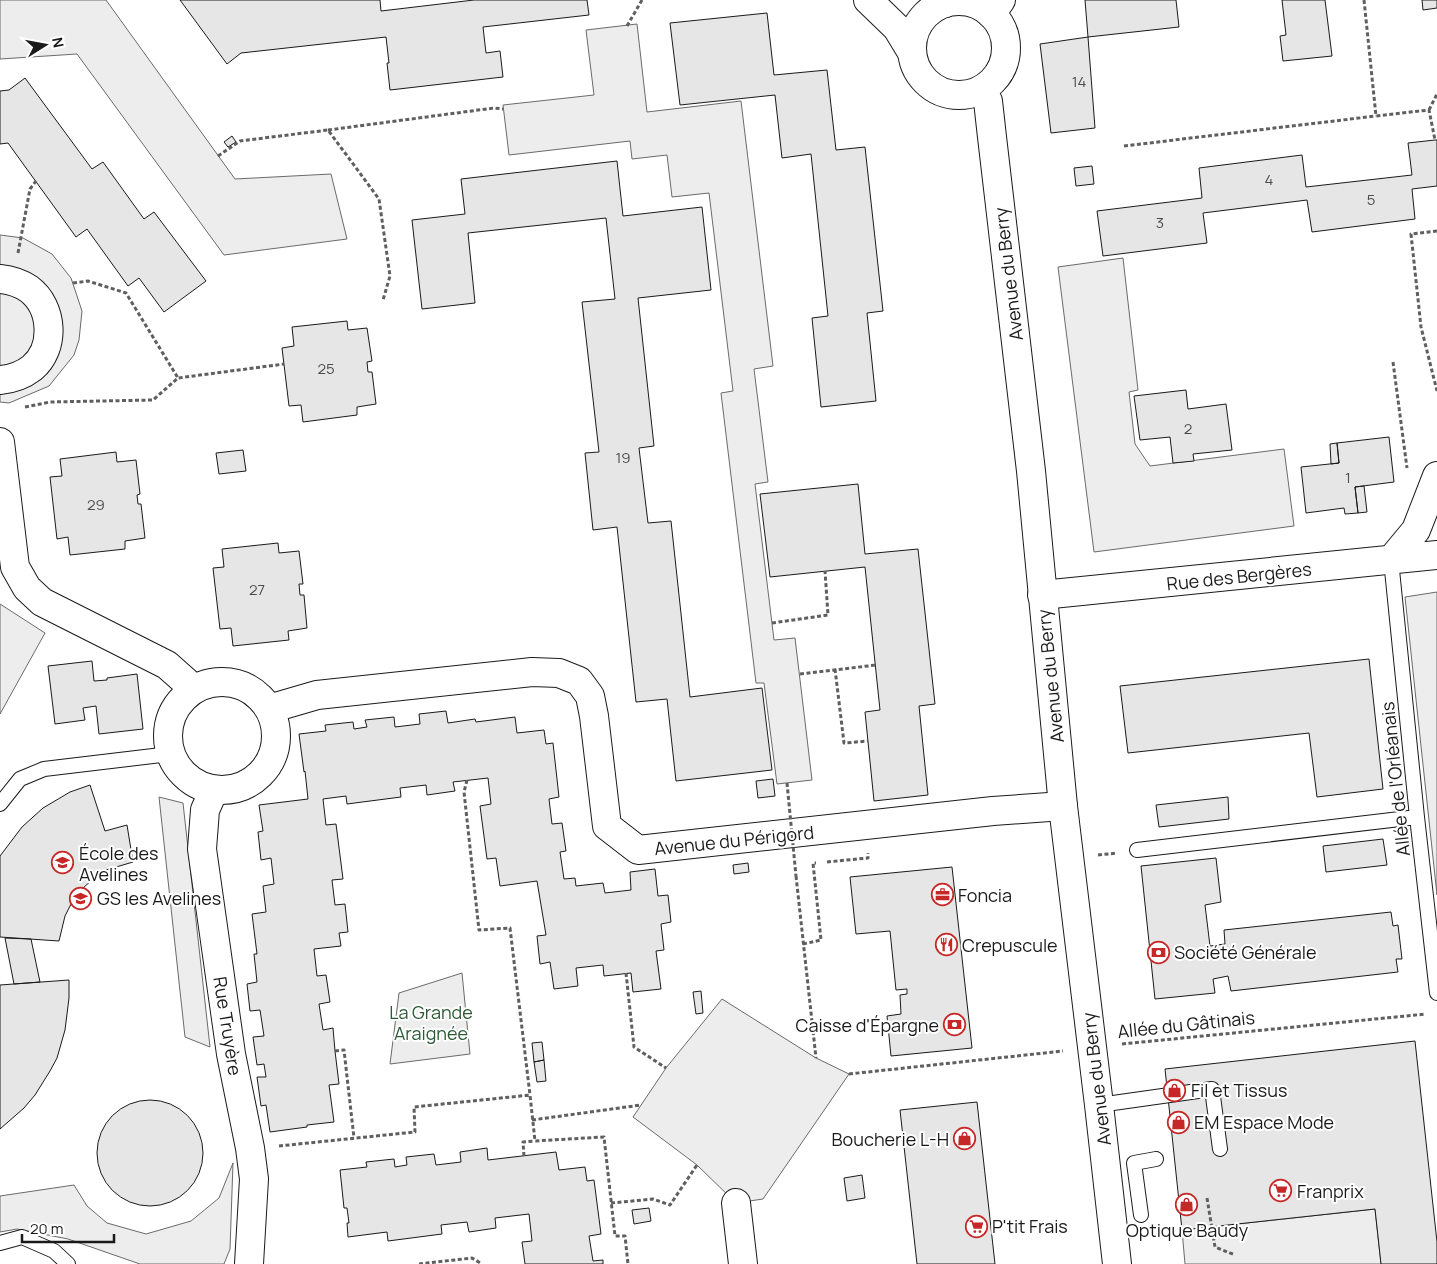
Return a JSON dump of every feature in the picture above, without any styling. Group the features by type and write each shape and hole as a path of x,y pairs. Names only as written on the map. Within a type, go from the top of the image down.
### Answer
{"street":[{"path":"868,0 897,28 911,51 915,67 923,80 935,90 950,95 966,95 980,90 993,81 1002,69 1006,55 1005,40 996,7 981,6 970,2 944,1 920,21 913,35 911,51"},
{"name":"Avenue du Berry","path":"980,90 988,102 1031,471 1063,806 1117,1264"},
{"path":"0,380 18,377 33,367 44,353 49,336 48,319 41,302 29,289 7,280"},
{"path":"0,442 16,568 27,588 42,602 167,665 194,689"},
{"path":"1391,560 1416,530 1437,476"},
{"name":"Rue des Bergères","path":"1042,595 1437,555"},
{"name":"Avenue du Périgord","path":"269,709 317,695 532,672 559,673 579,681 590,696 608,826 638,850 993,811 1063,806"},
{"path":"210,682 227,682 244,686 258,695 269,709 276,725 276,743 271,759 262,774 248,784 232,790 214,790 200,786 187,778 177,767 170,754 167,735 171,717 180,701 194,689 210,682"},
{"name":"Rue Truyère","path":"214,790 205,810 202,848 232,1054 254,1179 249,1264"},
{"path":"736,1203 743,1264"}],"lane":[{"name":"Allée de l'Orléanais","path":"1391,560 1437,993"},
{"path":"0,804 20,779 44,769 170,754"},
{"path":"1137,850 1417,817"},
{"path":"1099,1105 1212,1089 1220,1150"},
{"path":"1141,1215 1134,1163 1156,1159"},
{"path":"0,1243 22,1237 54,1251 68,1264"}],"path":[{"path":"627,26 642,0"},
{"path":"1364,0 1376,116"},
{"path":"1435,140 1429,110 1437,94"},
{"path":"218,156 240,141 494,108 503,110"},
{"path":"1124,146 1429,110"},
{"path":"328,130 379,198 390,276 383,300"},
{"path":"7,280 30,189 36,181"},
{"path":"1437,231 1411,234 1421,327 1437,391"},
{"path":"72,282 88,280 126,293 178,378"},
{"path":"1393,362 1408,471"},
{"path":"17,409 50,402 153,400 178,378 284,364"},
{"path":"772,623 828,615 825,571"},
{"path":"800,674 876,665"},
{"path":"836,669 844,743 868,741"},
{"path":"467,780 464,792 479,930 510,928 535,1141"},
{"path":"787,783 816,1058"},
{"path":"803,944 822,940 813,863 868,858 865,825"},
{"path":"1069,859 1137,850"},
{"path":"626,974 634,1047 666,1068"},
{"name":"Allée du Gâtinais","path":"849,1074 1020,1057 1092,1047 1427,1014"},
{"path":"335,1051 344,1050 354,1138"},
{"path":"250,1148 415,1132 414,1107 530,1096"},
{"path":"532,1120 641,1105"},
{"path":"524,1156 523,1142 604,1137 615,1236 624,1236 628,1264"},
{"path":"611,1203 653,1198 670,1205 697,1165"},
{"path":"1207,1198 1215,1247 1235,1255"},
{"path":"419,1264 472,1258 482,1264"}],"shaded area":[{"path":"0,0 106,0 235,179 331,174 347,239 224,255 77,54 0,59"},
{"path":"637,24 647,112 741,101 773,366 754,369 768,482 755,484 774,640 795,638 812,780 777,784 764,683 756,683 721,393 733,391 709,193 672,197 667,155 632,159 630,141 509,155 503,105 594,95 586,30"},
{"path":"0,235 23,238 52,254 71,278 82,311 79,340 74,355 49,386 9,403 0,402"},
{"path":"1123,258 1138,390 1129,392 1135,444 1150,466 1284,449 1294,526 1094,552 1058,267"},
{"path":"1437,592 1437,895 1405,597"},
{"path":"0,604 45,633 0,714"},
{"path":"159,797 183,803 210,1047 185,1037"},
{"name":"La Grande Araignée","path":"462,973 470,1054 390,1064 399,993"},
{"path":"722,999 816,1058 849,1074 763,1199 736,1203 697,1165 633,1117 666,1068"},
{"path":"233,1163 230,1249 224,1264 140,1264 68,1239 17,1229 0,1232 0,1196 74,1185 87,1206 107,1223 146,1234 191,1221 219,1198"},
{"path":"1375,1209 1381,1264 1185,1264 1182,1230"}],"building":[{"path":"180,0 380,0 381,11 474,0 587,0 589,15 483,27 486,53 500,51 503,77 390,90 386,37 241,53 227,64"},
{"path":"1085,0 1176,0 1179,27 1088,37"},
{"path":"1282,0 1325,0 1332,56 1283,61 1280,36 1286,35"},
{"path":"1422,0 1437,0 1437,8 1423,10"},
{"path":"767,13 774,75 827,70 836,150 865,147 883,311 867,313 876,401 821,407 812,318 828,316 811,154 782,158 775,95 680,105 670,23"},
{"path":"1088,37 1095,128 1051,133 1040,44"},
{"path":"25,78 92,169 103,162 144,219 154,212 206,281 164,312 139,278 128,286 87,229 76,237 8,143 0,144 0,91 9,90"},
{"path":"232,136 236,142 228,147 224,142"},
{"path":"1437,140 1437,186 1412,189 1415,219 1312,232 1307,200 1203,213 1207,243 1103,256 1097,211 1202,198 1199,168 1302,155 1306,187 1412,175 1408,143"},
{"path":"617,161 623,216 702,207 711,290 638,298 654,446 639,448 648,523 671,521 690,697 762,688 772,770 676,781 667,699 636,702 617,527 593,530 585,453 599,452 582,302 615,299 606,218 468,233 475,303 422,309 412,220 465,214 461,179"},
{"path":"1092,166 1094,184 1076,186 1074,168"},
{"path":"347,321 348,330 367,328 372,361 367,362 368,372 372,372 376,404 357,407 357,415 303,422 301,405 289,406 282,348 294,346 292,327"},
{"path":"1186,390 1188,409 1226,404 1232,450 1193,454 1194,461 1173,463 1170,437 1140,440 1134,396"},
{"path":"1389,437 1394,482 1355,487 1358,513 1345,514 1344,508 1306,513 1301,467 1339,463 1337,443"},
{"path":"1337,443 1339,463 1331,464 1330,444"},
{"path":"243,450 246,471 219,474 216,453"},
{"path":"116,452 117,462 136,460 140,494 137,495 138,504 141,504 145,538 125,541 125,549 70,555 68,537 57,539 50,477 62,476 60,459"},
{"path":"858,484 865,554 918,549 935,704 919,706 928,795 874,801 865,712 880,710 865,567 770,577 760,494"},
{"path":"1364,486 1367,512 1358,513 1355,487"},
{"path":"278,543 279,553 299,551 303,584 299,584 300,595 304,595 307,628 288,631 289,640 233,646 231,628 220,629 213,568 224,567 222,549"},
{"path":"1369,659 1383,789 1317,797 1309,733 1128,753 1120,686"},
{"path":"92,661 94,681 137,674 143,729 99,734 96,706 83,708 85,720 55,724 48,666"},
{"path":"446,711 448,723 475,719 476,722 515,717 517,733 544,730 546,744 553,743 559,797 549,799 552,824 562,823 566,851 560,852 564,879 575,878 576,886 603,883 605,893 631,890 630,872 655,869 658,896 668,895 671,922 661,924 664,950 656,951 661,989 633,992 631,973 604,976 603,965 576,968 578,986 554,989 550,962 540,964 537,936 546,935 537,881 500,886 496,858 487,859 480,806 491,804 488,778 453,782 455,791 427,795 426,785 400,788 401,797 347,804 346,796 323,799 326,825 336,824 343,879 332,880 335,905 345,904 348,932 339,933 341,946 314,949 317,976 326,975 330,1002 319,1004 323,1030 333,1028 339,1084 329,1085 334,1122 270,1132 266,1105 261,1106 257,1077 266,1077 264,1064 257,1065 253,1037 264,1036 260,1010 250,1011 247,984 257,982 254,954 257,954 252,914 266,912 263,886 274,884 271,858 261,860 258,832 263,831 259,805 308,799 299,734 326,731 325,725 353,722 354,729 367,727 365,720 394,717 395,727 420,724 419,714"},
{"path":"773,779 775,796 758,798 756,781"},
{"name":"École des Avelines","path":"90,785 105,831 127,825 133,862 106,870 82,889 72,902 65,916 59,941 0,937 0,856 22,827 43,808 70,792"},
{"path":"1228,797 1229,819 1159,827 1156,805"},
{"path":"1383,839 1387,865 1326,872 1323,846"},
{"path":"1216,858 1221,902 1205,905 1210,946 1225,944 1224,930 1391,912 1393,926 1398,925 1402,959 1396,959 1398,972 1231,991 1228,976 1213,979 1215,993 1155,999 1141,866"},
{"path":"748,863 749,872 734,874 733,865"},
{"path":"952,867 972,1048 891,1056 887,1016 901,1014 900,995 907,994 907,989 896,990 890,931 856,934 850,877"},
{"path":"5,938 31,939 40,982 14,984"},
{"path":"69,980 65,1030 57,1058 35,1095 24,1108 0,1129 0,985"},
{"path":"701,991 703,1013 696,1014 693,992"},
{"path":"1415,1041 1437,1242 1437,1264 1381,1264 1375,1209 1182,1230 1165,1069"},
{"path":"542,1042 544,1060 534,1062 532,1043"},
{"path":"544,1060 546,1081 537,1082 534,1062"},
{"path":"150,1100 170,1104 188,1115 199,1133 203,1153 199,1173 188,1191 170,1202 150,1206 130,1202 112,1191 101,1173 97,1153 101,1133 112,1115 130,1104"},
{"path":"977,1102 995,1264 917,1264 900,1110"},
{"path":"487,1148 488,1160 556,1152 559,1170 585,1167 587,1181 594,1180 601,1234 589,1236 593,1261 603,1260 603,1264 525,1264 522,1242 532,1241 529,1214 495,1218 496,1228 469,1232 467,1222 441,1225 442,1234 388,1241 387,1232 348,1237 347,1223 349,1223 347,1208 344,1208 340,1170 367,1167 366,1162 394,1159 395,1167 407,1165 406,1157 434,1154 436,1165 461,1162 460,1152"},
{"path":"862,1175 865,1198 847,1201 844,1178"},
{"path":"649,1208 651,1221 634,1224 632,1210"}],"place":[{"name":"École des Avelines","path":"63,863"},
{"name":"Foncia","path":"942,895"},
{"name":"GS les Avelines","path":"81,898"},
{"name":"Crepuscule","path":"946,945"},
{"name":"Société Générale","path":"1158,952"},
{"name":"Caisse d'Épargne","path":"955,1025"},
{"name":"Fil et Tissus","path":"1175,1090"},
{"name":"EM Espace Mode","path":"1178,1122"},
{"name":"Boucherie L-H","path":"965,1139"},
{"name":"Franprix","path":"1281,1191"},
{"name":"Optique Baudy","path":"1187,1205"},
{"name":"P'tit Frais","path":"976,1226"}]}
